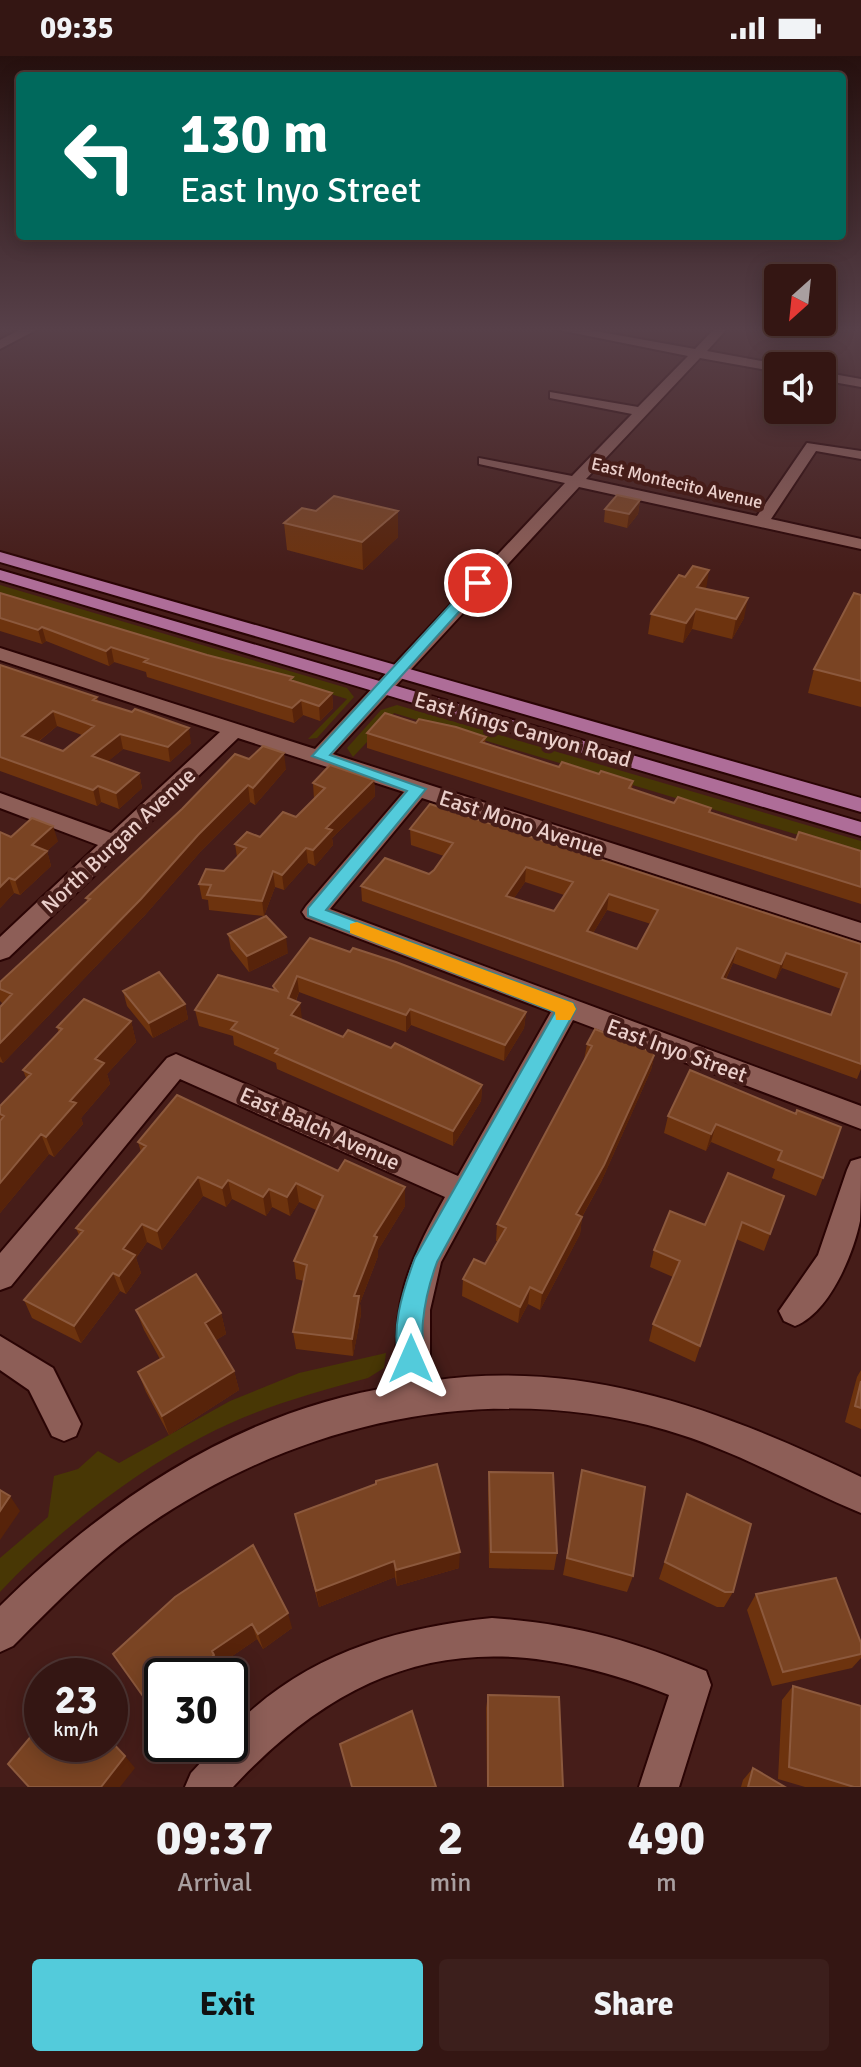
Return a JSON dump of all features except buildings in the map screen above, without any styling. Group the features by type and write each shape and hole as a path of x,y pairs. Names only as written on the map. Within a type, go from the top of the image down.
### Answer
{"main road":[{"name":"East Kings Canyon Road","path":"0,557 699,781 861,829"},
{"name":"East Kings Canyon Road","path":"0,575 861,805"},
{"path":"699,781 767,790 861,818"}],"street":[{"path":"631,410 642,412"},
{"path":"320,756 644,410"},
{"path":"761,522 812,446 861,455"},
{"name":"East Montecito Avenue","path":"484,461 861,544"},
{"name":"East Mono Avenue","path":"0,654 861,932"},
{"name":"North Burgan Avenue","path":"0,951 235,729"},
{"name":"East Inyo Street","path":"418,789 314,912 861,1118"},
{"path":"0,800 115,843"},
{"path":"415,1396 410,1324 416,1289 427,1258 566,1009"},
{"name":"East Balch Avenue","path":"0,1276 176,1065 464,1192"},
{"path":"795,1311 815,1291 828,1271 861,1170"},
{"path":"0,1351 41,1379 64,1424"},
{"path":"0,1633 82,1553 206,1468 318,1418 415,1396 483,1391 560,1393 636,1406 705,1425 861,1495"},
{"path":"205,1787 267,1721 311,1689 359,1663 450,1639 505,1635 562,1642 618,1654 692,1685 659,1787"}],"shaded area":[{"path":"0,585 347,688 354,697 317,738 308,739 347,699 0,594"},
{"path":"397,705 861,841 861,854 394,713 353,757 347,748 381,710"},
{"path":"386,1353 384,1368 368,1378 263,1410 222,1427 149,1468 69,1527 0,1592 0,1558 48,1517 54,1476 78,1469 98,1451 119,1463 230,1401 299,1373"}],"slow traffic":[{"path":"357,928 566,1009 563,1015"}],"route":[{"path":"411,1359 410,1324 416,1289 427,1258 566,1009 314,912 418,789 320,756 478,583"}]}
